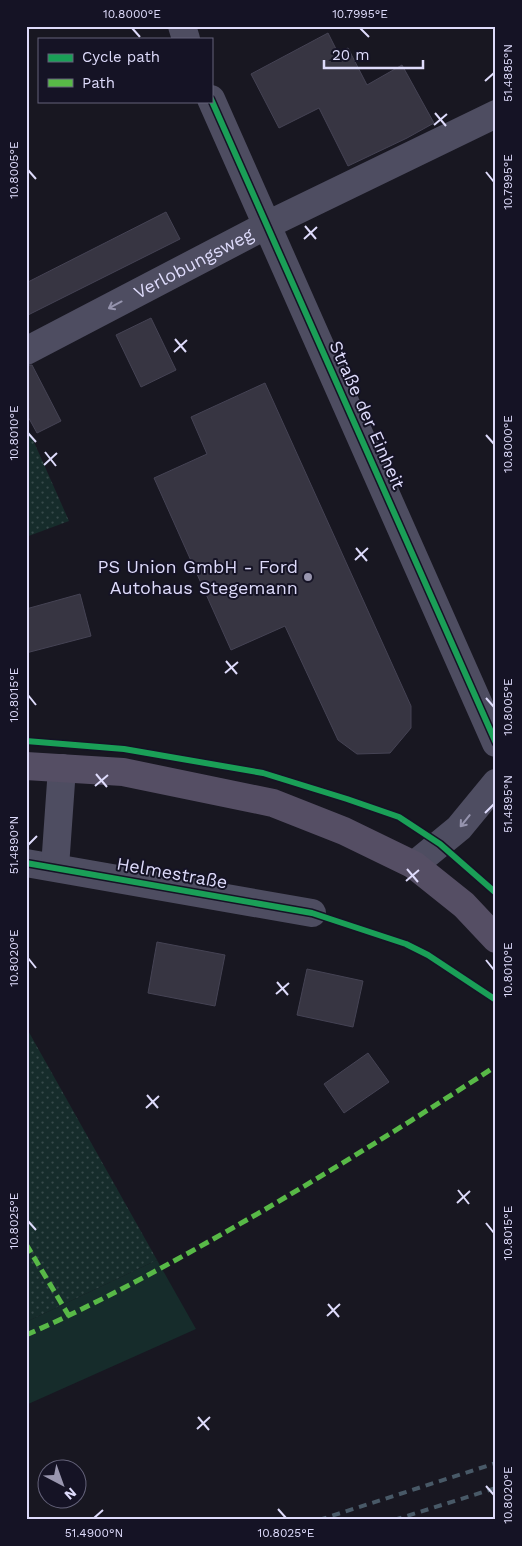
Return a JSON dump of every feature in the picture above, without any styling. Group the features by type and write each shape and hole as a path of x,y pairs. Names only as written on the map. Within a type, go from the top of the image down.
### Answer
{"main road":[{"path":"26,766 124,772 273,803 344,830 414,866 464,905 496,938"}],"street":[{"path":"182,26 186,38"},
{"name":"Straße der Einheit","path":"212,101 496,743"},
{"name":"Verlobungsweg","path":"26,351 267,226 496,114"},
{"path":"55,867 62,768"},
{"path":"414,866 459,828 496,783"},
{"name":"Helmestraße","path":"26,863 312,913"}],"green space":[{"path":"26,424 69,521 26,537"},
{"path":"26,1027 157,1260 26,1322"},
{"path":"157,1260 196,1329 26,1405 26,1322"}],"building":[{"path":"328,33 338,53 348,48 367,85 402,65 434,123 348,166 319,108 279,128 251,74"},
{"path":"166,212 180,239 26,316 26,283"},
{"path":"151,318 176,370 141,387 116,335"},
{"path":"32,365 61,421 37,433 26,413 26,366"},
{"name":"PS Union GmbH - Ford Autohaus Stegemann","path":"265,383 411,706 411,728 390,753 357,754 338,740 285,626 231,650 154,478 207,454 191,417"},
{"path":"80,594 91,636 26,653 26,609"},
{"path":"157,942 225,955 215,1006 148,993"},
{"path":"307,969 363,981 353,1027 297,1015"},
{"path":"368,1053 389,1082 344,1113 324,1084"}],"railway":[{"path":"319,1520 496,1463"},
{"path":"394,1520 496,1488"}],"marked path":[{"path":"26,1335 117,1291 235,1227 381,1140 496,1066"},
{"path":"26,1244 69,1316"}],"cycle path":[{"path":"212,101 496,743"},
{"path":"26,741 124,749 263,773 347,799 399,817 440,844 496,893"},
{"path":"26,863 312,913 406,944 428,955 496,1000"}],"place":[{"name":"PS Union GmbH - Ford Autohaus Stegemann","path":"308,577"}]}
